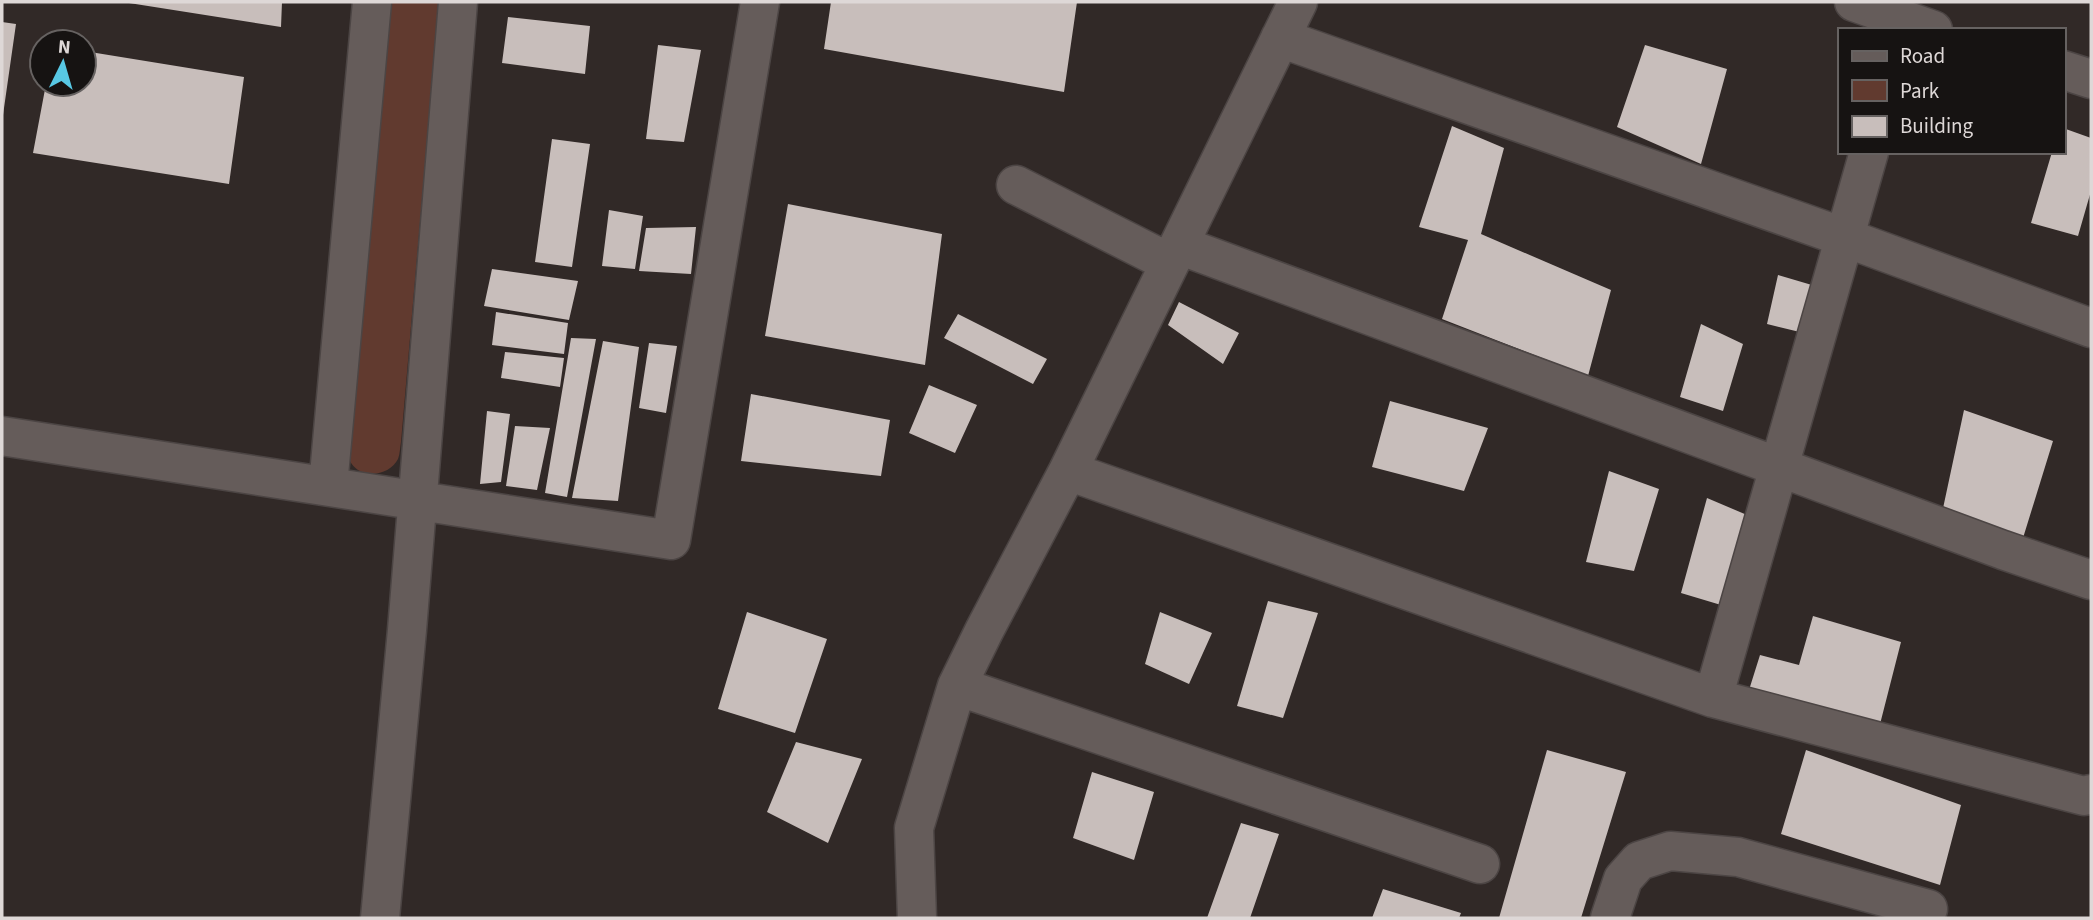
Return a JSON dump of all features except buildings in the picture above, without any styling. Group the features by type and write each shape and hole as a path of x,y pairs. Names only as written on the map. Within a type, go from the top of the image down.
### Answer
{"street":[{"path":"328,486 372,2"},
{"path":"380,918 407,630 458,2"},
{"path":"2,436 671,540 760,2"},
{"path":"917,918 914,828 957,685 1068,471 1298,2"},
{"path":"1854,2 1913,20"},
{"path":"1280,38 1846,238 2091,328"},
{"path":"2065,71 2091,79"},
{"path":"1713,698 1868,154"},
{"path":"1016,185 1174,254 2091,580"},
{"path":"1068,471 1713,698 2084,796 2091,794"},
{"path":"957,685 1480,864"},
{"path":"1610,918 1623,879 1639,862 1670,851 1738,857 1928,909"}],"green space":[{"path":"384,2 439,2 400,453 391,468 369,474 356,468 346,451"}]}
